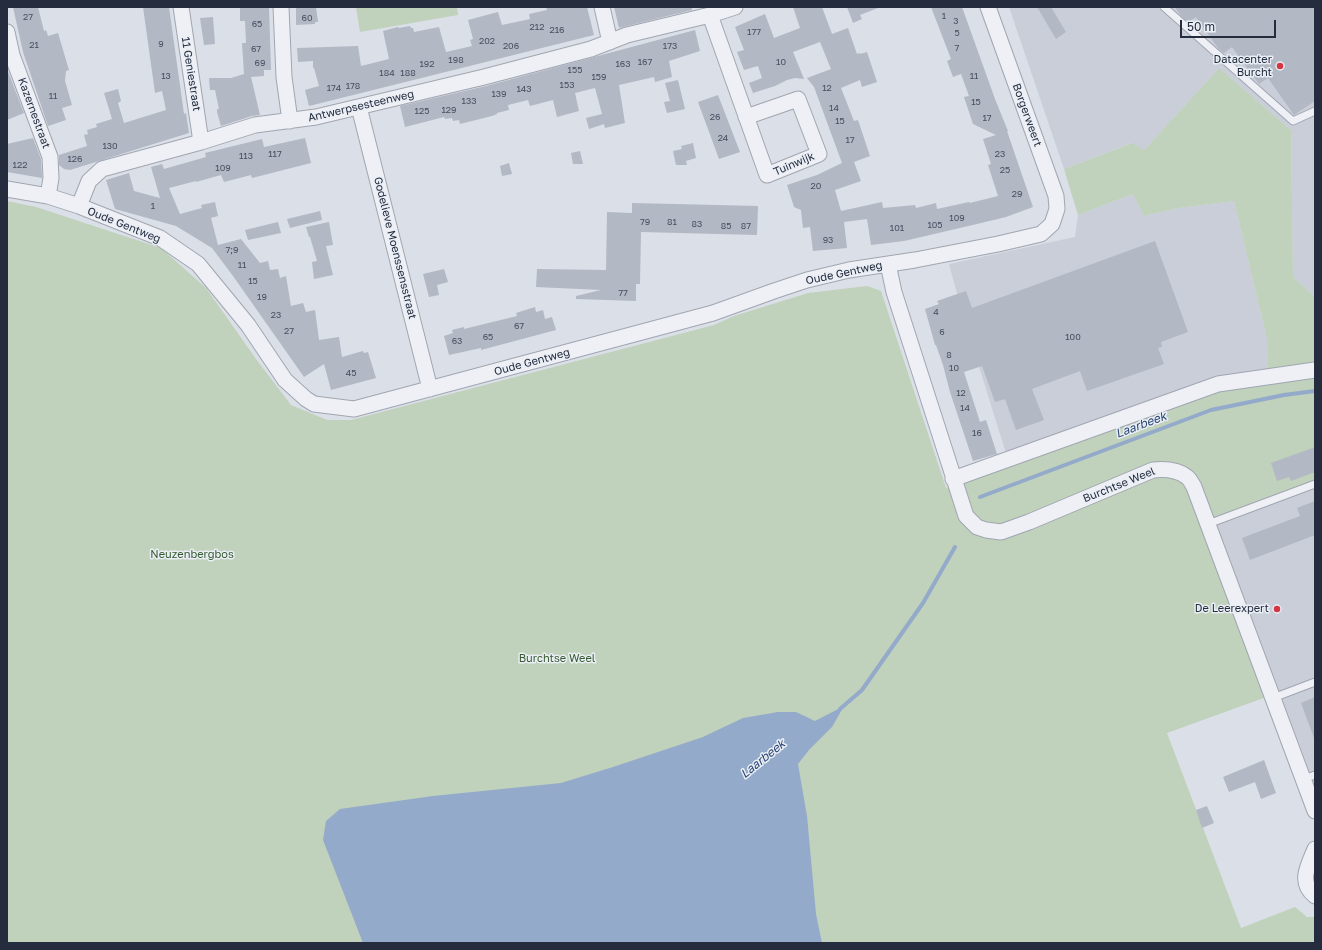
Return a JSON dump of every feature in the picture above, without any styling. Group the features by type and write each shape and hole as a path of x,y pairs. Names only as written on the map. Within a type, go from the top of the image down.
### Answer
{"street":[{"name":"11 Geniestraat","path":"181,7 201,142"},
{"path":"281,7 284,77 290,121"},
{"path":"602,7 610,42"},
{"name":"Antwerpsesteenweg","path":"79,206 89,181 102,169 201,142 255,125 316,117 484,77 591,49 627,35 710,15 735,7"},
{"name":"Borgerweert","path":"988,7 1056,196 1057,209 1052,224"},
{"name":"Tuinwijk","path":"710,15 746,117 767,176 819,154 798,99 746,117"},
{"name":"Kazernestraat","path":"7,32 12,55 50,158 51,178 48,196"},
{"name":"Godelieve Moenssensstraat","path":"359,107 430,389"},
{"path":"7,189 48,196 79,206"},
{"name":"Oude Gentweg","path":"79,206 160,238 198,264 248,325 285,380 306,399 314,404 354,409 714,313 807,280 849,270 998,244 1041,234 1052,224"},
{"name":"Burchtse Weel","path":"888,264 894,292 953,479 966,516 977,527 1001,532 1029,522 1153,470 1162,469 1174,471 1187,477 1194,487 1273,698 1309,777 1315,811"},
{"path":"953,479 1218,384 1315,370"},
{"path":"1315,849 1307,870 1305,883 1310,892 1315,896"}],"lane":[{"path":"1164,7 1293,121 1315,111"},
{"path":"1208,524 1315,484"},
{"path":"1273,698 1315,682"}],"shaded area":[{"path":"1009,7 1315,7 1315,297 1293,277 1291,130 1219,68 1144,150 1131,143 1064,169"},
{"path":"1133,194 1144,216 1178,208 1234,201 1267,339 1268,382 1010,466 962,312 949,264 1075,237 1078,215"},
{"name":"De Leerexpert","path":"1315,441 1315,811 1208,524"}],"green space":[{"path":"356,7 457,7 458,15 360,32"},
{"name":"Burchtse Weel","path":"1219,68 1291,130 1293,277 1315,297 1315,484 1208,524 1272,695 1167,733 1241,928 1295,907 1307,917 1315,917 1315,943 7,943 7,201 36,207 161,248 206,288 256,359 291,405 327,420 351,420 714,325 734,316 808,293 867,286 881,291 946,488 1010,466 1218,389 1268,382 1267,339 1234,201 1178,208 1144,216 1133,194 1078,215 1064,169 1132,143 1144,150"}],"water":[{"path":"844,706 832,727 809,750 798,764 807,816 816,914 822,943 363,943 323,840 326,821 340,809 433,796 561,783 703,737 743,718 778,712 796,712 815,721"}],"building":[{"path":"13,7 38,7 44,31 46,30 48,36 58,33 69,70 66,71 65,81 72,105 62,108 66,120 48,126 23,52"},
{"path":"143,7 169,7 184,114 186,113 189,133 70,170 64,169 59,165 59,155 87,146 84,135 88,134 87,130 97,127 96,124 112,119 104,93 118,89 121,101 118,103 124,123 166,110 162,91 155,93"},
{"path":"269,7 271,70 264,70 264,76 251,77 260,115 252,116 221,126 217,112 217,109 219,109 215,90 210,90 209,78 231,78 244,74 242,43 246,43 245,21 240,21 240,8"},
{"path":"296,7 316,7 318,22 315,22 315,24 296,25"},
{"path":"546,7 587,7 594,35 309,106 305,90 319,86 313,68 313,61 298,62 297,48 358,46 361,66 389,59 383,31 398,27 410,26 413,28 414,32 439,27 446,52 472,46 470,40 473,39 468,20 498,12 502,25 530,19 529,14 547,10"},
{"path":"614,7 692,7 692,10 619,28"},
{"path":"793,7 822,7 832,34 848,28 857,54 867,52 877,82 862,87 860,80 841,88 854,121 858,120 870,156 854,162 861,181 835,190 841,211 882,202 883,208 915,205 916,208 936,203 937,209 998,196 988,165 991,164 983,139 996,135 973,124 964,97 969,96 961,74 953,77 947,61 951,59 931,7 962,7 1008,131 1033,207 1006,217 977,224 904,241 871,245 867,219 844,222 847,248 813,251 810,227 803,228 801,210 794,207 787,185 817,175 842,163 814,87 807,78 831,69 820,42 793,52 804,79 795,78 787,80 775,86 753,93 749,83 762,78 758,66 744,70 737,52 744,50 735,27 765,14 774,38 800,28"},
{"path":"847,7 878,8 860,15 862,19 853,23"},
{"path":"1037,7 1051,7 1066,32 1056,39"},
{"name":"Datacenter Burcht","path":"1175,7 1315,7 1315,101 1294,115 1268,78 1259,84 1232,47 1224,53 1218,48 1196,17 1188,22 1181,16"},
{"path":"213,17 215,44 204,45 200,18"},
{"path":"695,30 700,51 669,61 672,77 655,82 654,77 619,85 625,123 605,128 604,124 589,129 586,118 602,114 595,88 575,93 579,111 557,117 553,100 530,106 528,100 508,105 509,110 492,116 460,124 459,120 453,121 452,118 445,119 444,117 405,127 400,106 486,86"},
{"path":"7,69 24,113 7,120"},
{"path":"678,80 685,109 667,113 664,102 670,101 665,83"},
{"path":"718,95 740,152 719,159 698,102"},
{"path":"33,138 41,159 42,178 7,172 7,144"},
{"path":"305,138 311,163 252,178 251,175 224,182 221,175 169,188 180,214 202,208 201,205 215,202 218,216 211,218 218,245 241,239 260,263 268,261 270,270 278,269 280,278 286,276 291,306 303,303 306,312 315,310 319,340 339,337 342,357 363,351 364,353 368,352 376,378 331,390 324,364 304,377 212,248 176,226 115,209 106,180 129,173 134,191 160,198 151,167 162,164 164,169 206,157 205,153 262,139 264,147"},
{"path":"693,143 696,158 686,161 687,165 676,165 673,151 682,149 681,146"},
{"path":"580,151 583,164 573,164 571,153"},
{"path":"509,163 512,174 502,176 500,166"},
{"path":"632,203 758,206 757,235 641,232 640,284 636,284 636,301 576,299 576,296 601,290 536,287 537,269 606,270 607,212 632,213"},
{"path":"320,211 322,220 290,228 287,219"},
{"path":"278,222 281,233 248,240 245,230"},
{"path":"329,222 333,245 326,246 333,275 314,279 312,262 317,261 306,227"},
{"path":"1155,241 1188,332 1161,342 1162,347 1158,348 1164,364 1087,391 1080,371 1032,389 1044,420 1016,430 1005,399 995,402 982,366 964,372 980,422 986,420 997,454 973,461 950,392 943,365 935,345 925,309 939,304 937,301 966,291 972,308"},
{"path":"444,269 448,282 437,285 439,295 429,297 423,274"},
{"path":"535,307 536,312 543,310 545,319 552,317 556,330 481,350 481,348 449,355 444,336 453,333 452,330 464,327 464,329 517,316 516,313"},
{"path":"1315,447 1315,472 1291,481 1289,477 1277,481 1271,463"},
{"path":"1315,501 1315,535 1250,560 1242,538 1300,516 1297,508"},
{"path":"1315,697 1315,738 1314,738 1301,703"},
{"path":"1264,760 1276,793 1261,799 1255,782 1229,792 1223,777"},
{"path":"1207,806 1214,823 1202,828 1196,810"}],"waterway":[{"name":"Laarbeek","path":"980,497 1211,410 1284,395 1315,391"},
{"name":"Laarbeek","path":"840,709 862,690 923,603 955,547"}],"place":[{"name":"Datacenter Burcht","path":"1280,66"},
{"name":"De Leerexpert","path":"1277,609"}],"park label":[{"name":"Neuzenbergbos","path":"192,555"}]}
